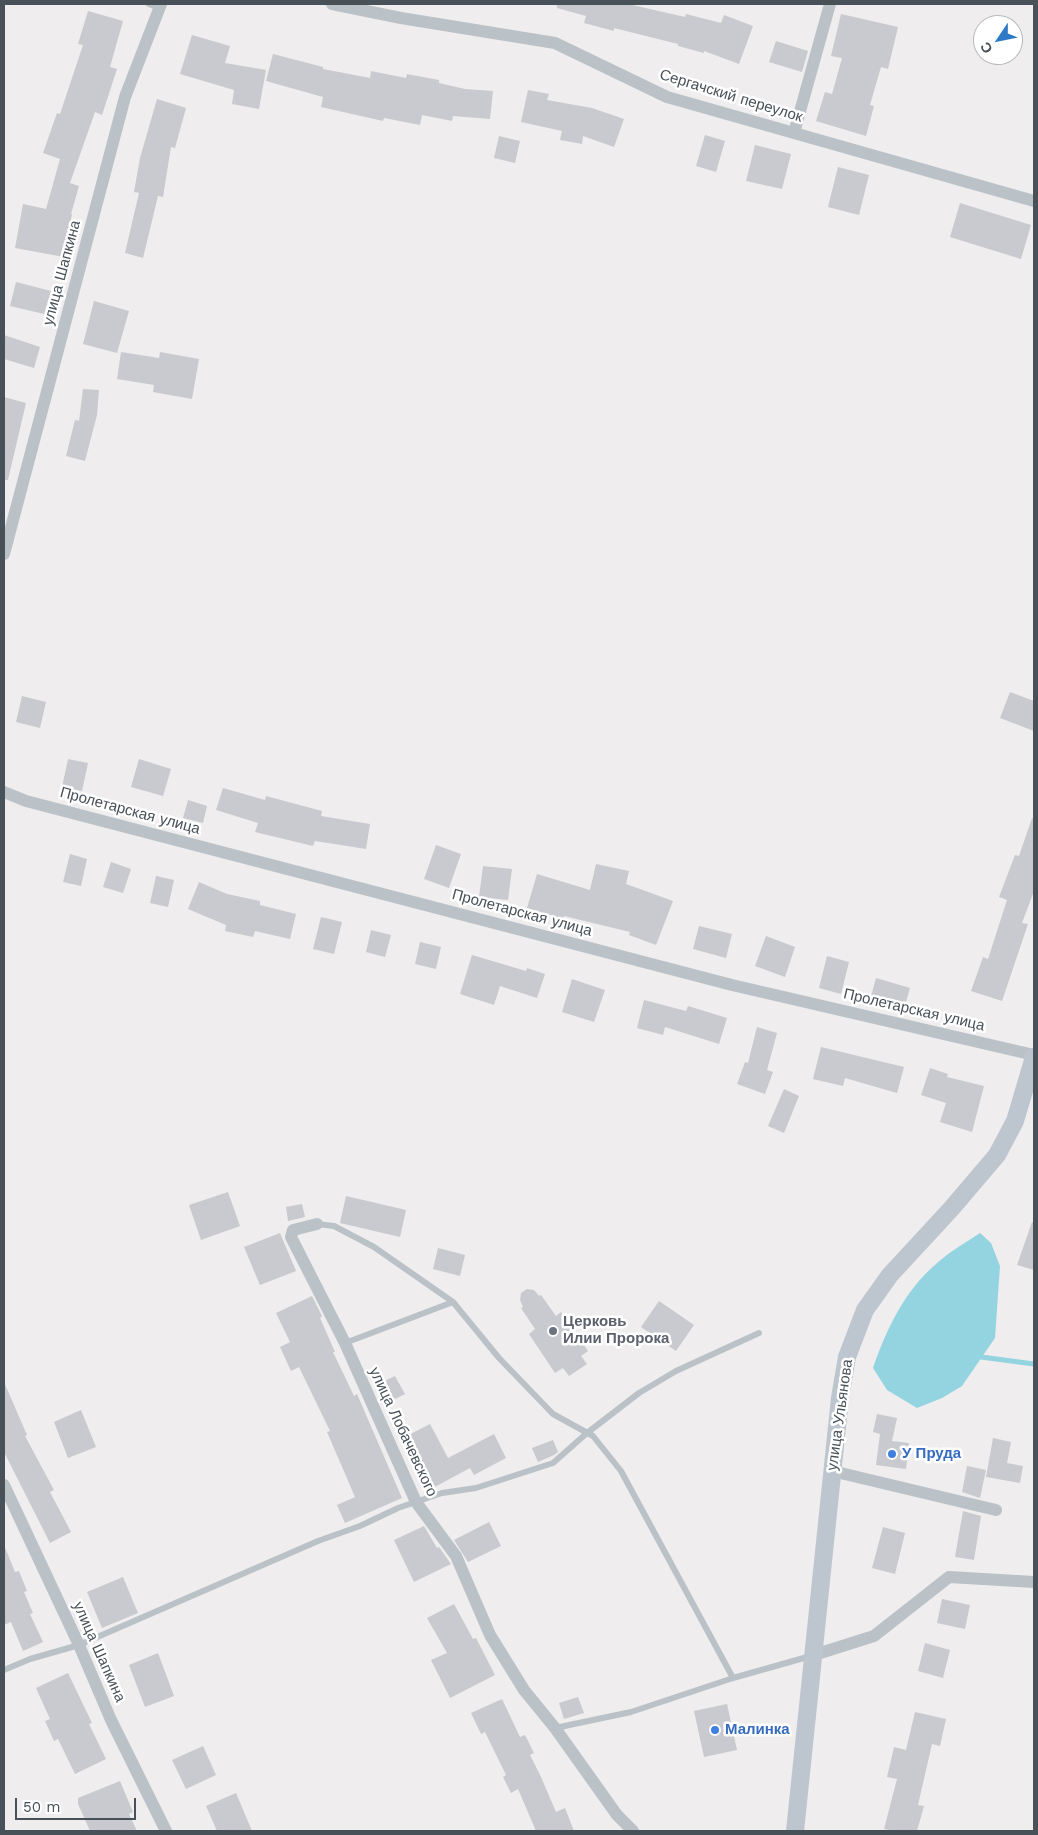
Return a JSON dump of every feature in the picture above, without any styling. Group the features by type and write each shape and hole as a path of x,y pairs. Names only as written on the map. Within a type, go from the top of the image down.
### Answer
{"main road":[{"name":"улица Ульянова","path":"795,1831 832,1470 847,1356 865,1310 890,1275 951,1209 997,1155 1015,1121 1030,1086 1034,1056"}],"street":[{"name":"Сергачский переулок","path":"332,4 401,18 555,43 667,97 1034,201"},
{"path":"794,133 830,4"},
{"name":"улица Шапкина","path":"4,554 125,97 156,5"},
{"name":"Пролетарская улица","path":"4,792 26,801 732,984 1034,1056"},
{"name":"улица Лобачевского","path":"316,1224 293,1230 292,1237 345,1343 416,1502 456,1556 490,1635 524,1690 555,1728 617,1815 632,1831"},
{"path":"832,1470 996,1510"},
{"name":"улица Шапкина","path":"4,1486 79,1645 111,1720 166,1831"},
{"path":"814,1655 874,1636 949,1576 1034,1582"}],"lane":[{"path":"316,1224 334,1226 374,1247 453,1302 499,1358 553,1414 593,1436 622,1471 733,1678"},
{"path":"345,1343 453,1302"},
{"path":"4,1670 30,1659 79,1645 309,1545 360,1526 398,1508 442,1493 476,1488 553,1463 587,1433 639,1394 676,1371 759,1333"},
{"path":"555,1728 631,1712 733,1678 814,1655"}],"water":[{"path":"980,1233 991,1243 1000,1266 995,1338 962,1386 942,1398 917,1408 887,1390 873,1368 890,1325 915,1286 941,1260"}],"building":[{"path":"557,4 628,4 685,17 686,14 721,23 724,15 753,26 739,64 704,51 704,53 678,46 678,44 614,28 614,31 584,23 586,16 557,8"},
{"path":"88,11 123,21 110,67 117,69 102,115 95,112 70,183 79,186 71,214 64,257 15,248 23,204 46,209 60,159 43,153 57,113 60,114 83,45 78,44"},
{"path":"841,14 898,27 888,69 881,67 870,105 874,106 866,136 816,121 825,92 832,94 842,58 831,56"},
{"path":"192,35 230,46 225,63 266,70 259,109 232,104 234,90 180,74"},
{"path":"776,41 808,51 802,72 769,62"},
{"path":"273,54 323,67 323,69 370,78 371,71 406,78 407,74 439,80 439,83 465,89 493,91 490,119 453,116 452,121 422,115 420,125 384,118 383,121 321,107 323,97 266,81"},
{"path":"528,90 549,94 547,100 592,108 624,119 614,147 583,136 582,144 560,140 562,131 521,122"},
{"path":"157,99 186,108 175,148 171,147 163,197 158,196 143,258 125,253 139,193 134,192 140,158"},
{"path":"705,135 725,141 716,172 696,166"},
{"path":"499,136 520,141 515,163 494,158"},
{"path":"755,145 791,154 782,189 746,181"},
{"path":"838,167 869,175 859,215 828,207"},
{"path":"960,203 1031,225 1021,259 950,237"},
{"path":"16,282 51,291 44,314 10,306"},
{"path":"94,301 129,311 117,353 83,344"},
{"path":"4,335 40,347 34,368 4,359"},
{"path":"121,352 159,358 160,352 199,359 192,399 153,392 154,385 117,379"},
{"path":"83,389 99,390 97,415 85,461 66,456 75,420 79,421"},
{"path":"4,397 26,403 8,480 4,480"},
{"path":"1010,692 1034,701 1034,731 1000,718"},
{"path":"22,696 46,702 40,728 16,722"},
{"path":"68,759 88,763 82,791 62,787"},
{"path":"139,759 171,769 163,796 131,787"},
{"path":"223,788 265,800 266,796 322,811 321,816 370,824 366,849 315,841 313,846 255,832 258,823 216,810"},
{"path":"188,800 207,806 203,823 183,818"},
{"path":"1032,818 1034,819 1034,891 1022,923 1028,924 1002,1001 971,991 983,957 988,959 1007,900 999,897 1015,855 1019,856"},
{"path":"436,845 461,854 449,888 424,879"},
{"path":"70,854 87,859 81,886 63,882"},
{"path":"111,862 131,869 123,893 103,887"},
{"path":"596,864 629,871 626,884 673,901 656,945 629,935 630,932 564,916 563,919 527,908 537,874 590,890"},
{"path":"483,866 512,869 508,900 479,897"},
{"path":"156,876 174,880 168,907 150,903"},
{"path":"199,882 227,894 260,901 260,905 296,914 290,939 255,931 253,937 225,931 226,925 188,909"},
{"path":"321,917 342,922 334,954 313,949"},
{"path":"699,926 732,934 726,958 693,949"},
{"path":"371,930 391,935 385,957 366,952"},
{"path":"766,936 795,947 785,977 755,966"},
{"path":"420,942 441,947 436,969 415,964"},
{"path":"472,955 526,971 527,968 545,974 537,998 500,986 494,1005 460,994"},
{"path":"827,956 849,962 841,994 819,988"},
{"path":"876,978 910,988 904,1009 870,1000"},
{"path":"572,979 605,990 594,1022 562,1012"},
{"path":"644,1000 686,1011 688,1006 727,1018 719,1044 665,1027 663,1035 637,1028"},
{"path":"757,1027 777,1033 767,1070 773,1072 765,1094 737,1084 745,1062 748,1063"},
{"path":"821,1047 904,1067 897,1093 845,1078 843,1086 813,1079"},
{"path":"930,1068 948,1074 947,1077 984,1086 972,1132 940,1122 946,1103 921,1095"},
{"path":"784,1089 799,1096 784,1133 768,1126"},
{"path":"228,1192 240,1226 201,1240 189,1205"},
{"path":"346,1196 406,1210 400,1237 340,1223"},
{"path":"302,1204 305,1217 288,1221 286,1207"},
{"path":"1032,1222 1034,1222 1034,1270 1017,1265"},
{"path":"280,1233 296,1271 260,1285 244,1247"},
{"path":"438,1248 465,1255 460,1276 433,1269"},
{"name":"Церковь Илии Пророка","path":"527,1289 534,1290 539,1296 541,1295 556,1316 561,1312 588,1351 581,1356 587,1364 569,1376 563,1368 555,1373 529,1334 535,1329 521,1308 523,1307 520,1300 521,1293"},
{"path":"312,1296 322,1316 320,1318 335,1352 333,1352 354,1396 357,1394 402,1498 345,1523 337,1505 355,1497 327,1432 330,1431 299,1367 291,1371 280,1347 290,1342 276,1313"},
{"path":"659,1301 694,1325 676,1351 641,1327"},
{"path":"395,1376 405,1394 385,1404 376,1385"},
{"path":"4,1382 27,1435 25,1436 54,1490 50,1492 71,1532 50,1543 4,1452"},
{"path":"81,1410 96,1447 68,1458 54,1422"},
{"name":"У Пруда","path":"877,1414 897,1418 892,1441 909,1443 906,1469 876,1465 880,1434 873,1432"},
{"path":"430,1424 448,1458 494,1434 506,1458 474,1475 470,1468 431,1489 403,1438"},
{"path":"993,1438 1011,1442 1007,1463 1023,1466 1020,1483 986,1477"},
{"path":"553,1440 558,1452 538,1462 532,1448"},
{"path":"967,1466 986,1470 980,1498 962,1492"},
{"path":"963,1511 981,1516 974,1560 955,1557"},
{"path":"489,1522 501,1546 468,1562 454,1540"},
{"path":"424,1526 437,1548 439,1547 451,1564 414,1582 394,1540"},
{"path":"883,1527 905,1533 895,1574 872,1568"},
{"path":"4,1545 15,1572 19,1571 27,1591 24,1592 33,1613 30,1614 43,1642 23,1651 11,1622 4,1625"},
{"path":"123,1577 138,1613 102,1628 87,1592"},
{"path":"942,1599 970,1605 965,1629 937,1623"},
{"path":"454,1604 473,1639 476,1638 495,1675 450,1698 431,1660 447,1653 427,1618"},
{"path":"925,1643 950,1650 943,1678 918,1671"},
{"path":"158,1653 174,1696 145,1707 129,1665"},
{"path":"68,1673 92,1723 89,1724 106,1759 75,1774 58,1739 54,1741 45,1721 50,1719 36,1688"},
{"path":"578,1697 584,1713 564,1719 559,1703"},
{"path":"502,1699 520,1737 525,1735 534,1753 530,1755 556,1812 565,1808 574,1831 536,1831 518,1789 511,1793 503,1777 506,1775 485,1732 481,1734 471,1713"},
{"name":"Малинка","path":"727,1704 737,1750 704,1757 694,1711"},
{"path":"915,1712 946,1719 940,1746 932,1744 918,1805 924,1806 917,1831 884,1829 897,1779 887,1777 894,1747 906,1750"},
{"path":"203,1746 216,1775 186,1789 172,1760"},
{"path":"120,1781 133,1812 129,1814 137,1831 90,1831 78,1804 78,1798"},
{"path":"236,1793 252,1831 217,1831 206,1806"}],"waterway":[{"path":"981,1357 1034,1364"}],"place":[{"name":"Церковь Илии Пророка","path":"553,1331"},
{"name":"У Пруда","path":"892,1454"},
{"name":"Малинка","path":"715,1730"}]}
